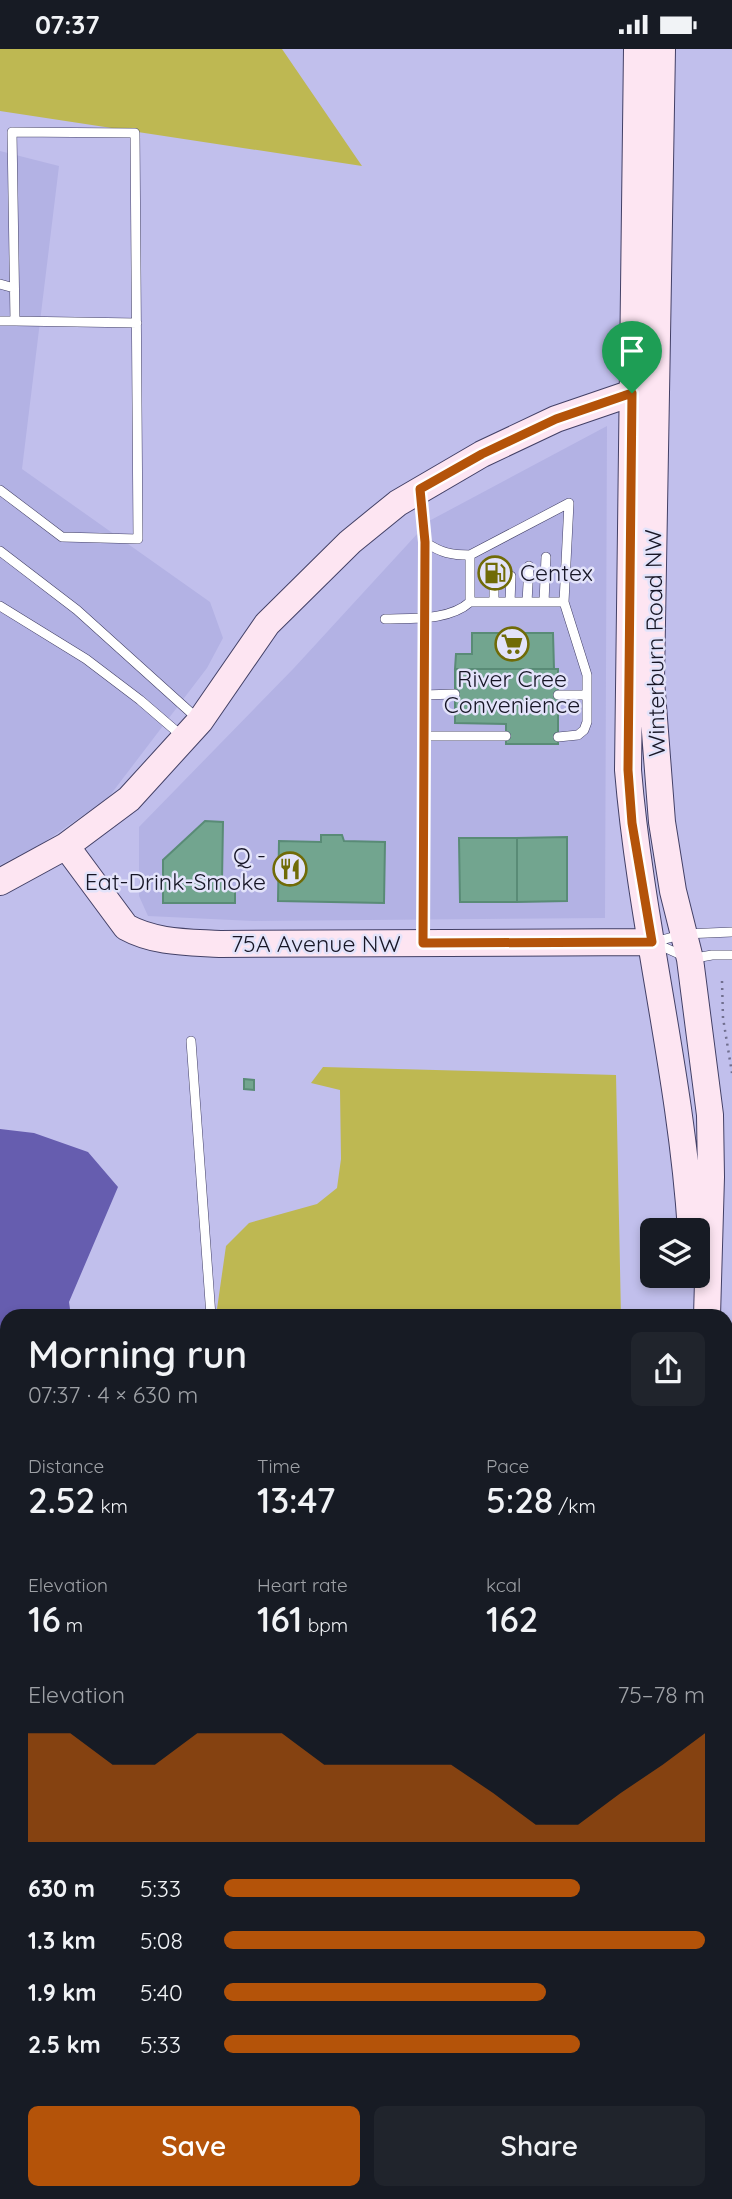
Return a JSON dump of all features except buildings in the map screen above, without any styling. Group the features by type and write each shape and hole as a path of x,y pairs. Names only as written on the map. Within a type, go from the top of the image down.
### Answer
{"main road":[{"name":"Winterburn Road NW","path":"637,49 650,680 662,822 673,891 687,947 710,1115 707,1309"},
{"name":"Winterburn Road NW","path":"662,49 643,393 628,770 632,823 680,1117 690,1218"},
{"path":"0,882 66,846 129,799 192,730 267,624 350,542 398,503 482,454 556,419 643,393"},
{"name":"75A Avenue NW","path":"66,846 126,927 137,933 167,941 220,944 652,942"},
{"path":"652,942 668,964 678,997 699,1126 711,1177"},
{"path":"690,1288 690,1309"}],"lane":[{"path":"0,490 62,537 138,538 135,133 12,132 15,321"},
{"path":"0,284 14,288"},
{"path":"0,321 136,323"},
{"path":"420,489 425,542 423,943"},
{"path":"425,542 450,555 470,555 547,518 569,503 564,602 587,675 587,722 578,735 558,737"},
{"path":"0,551 77,610 192,730"},
{"path":"470,555 470,602"},
{"path":"544,602 546,557"},
{"path":"527,602 529,566"},
{"path":"510,602 511,576"},
{"path":"494,585 494,602"},
{"path":"385,619 425,617 460,611 470,602 564,602"},
{"path":"0,606 86,659 140,700 192,730"},
{"path":"424,695 455,694"},
{"path":"558,695 587,695"},
{"path":"424,736 506,736"},
{"path":"652,942 687,947 732,932"},
{"path":"652,942 687,947 712,955 732,955"},
{"path":"191,1041 210,1309"}],"path":[{"path":"722,981 723,1018 732,1073"}],"shaded area":[{"path":"0,49 282,49 362,166 0,111"},
{"path":"0,151 59,166 22,469 210,602 223,638 207,668 108,798 40,845 0,865"},
{"path":"607,426 605,918 253,921 148,916 139,896 139,827 294,668 429,521"},
{"path":"323,1067 616,1075 621,1309 217,1309 226,1246 249,1223 317,1204 337,1188 341,1159 340,1090 311,1083"},
{"path":"0,1129 34,1133 88,1152 118,1187 69,1302 70,1309 0,1309"}],"place":[{"name":"Centex","path":"495,573"},
{"name":"River Cree Convenience","path":"512,644"},
{"name":"Q - Eat-Drink-Smoke","path":"290,869"}],"route":[{"path":"632,393 628,770 632,823 652,942 423,943 425,542 420,489 482,454 556,419 632,393"}]}
